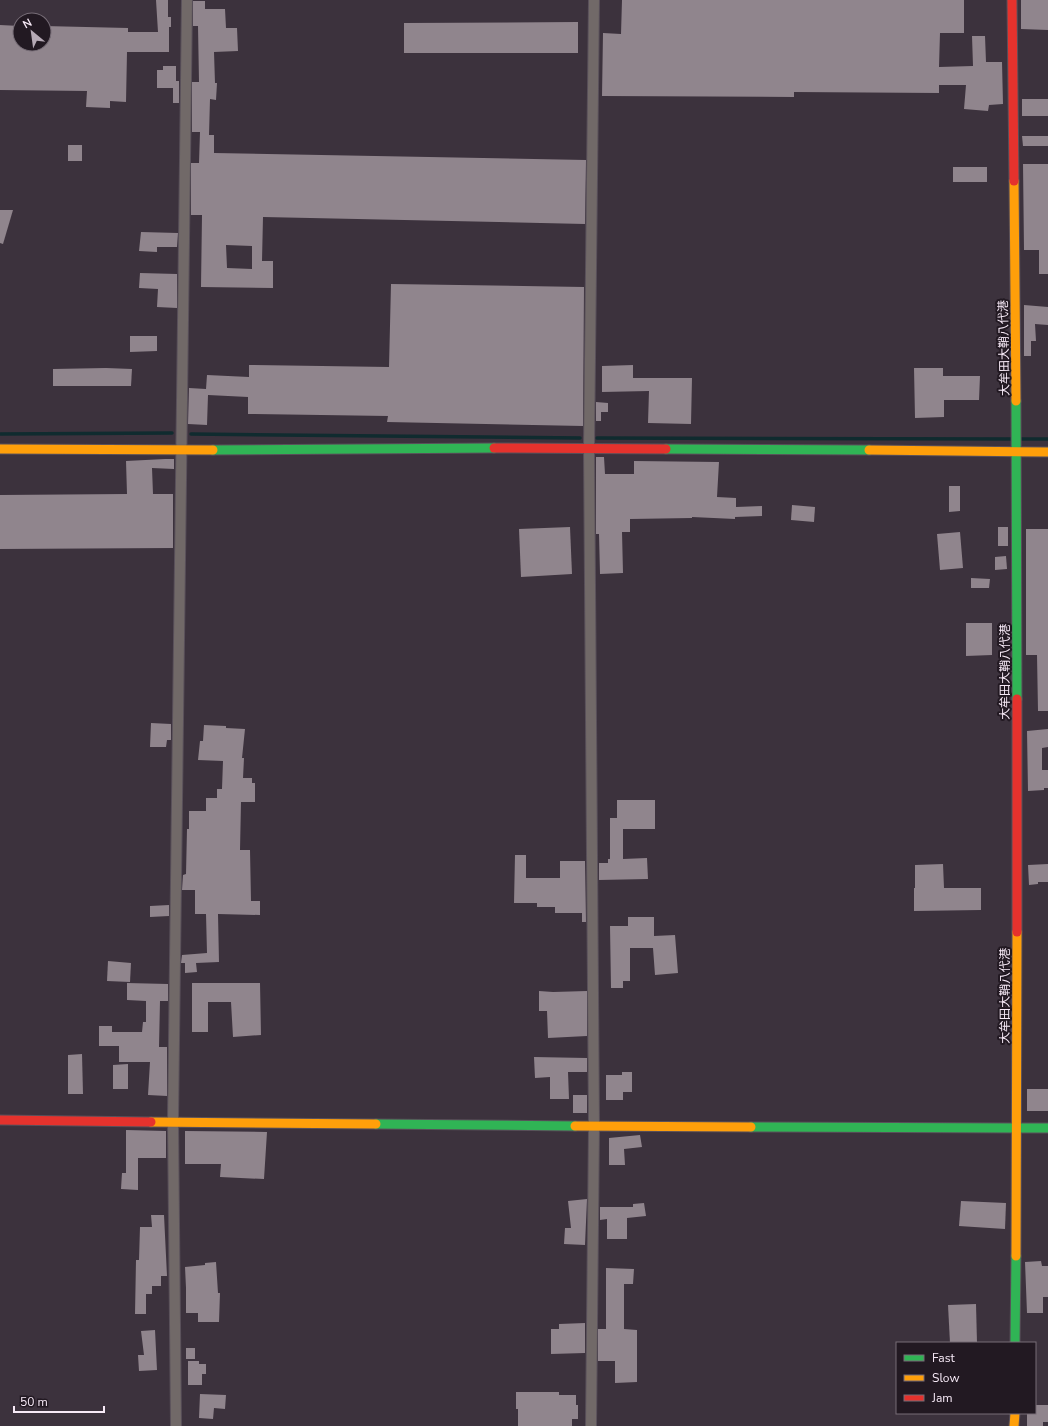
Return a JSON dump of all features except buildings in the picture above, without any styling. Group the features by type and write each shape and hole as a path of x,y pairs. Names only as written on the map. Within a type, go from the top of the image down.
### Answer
{"street":[{"path":"176,1426 173,1121 187,0"},
{"path":"592,1426 594,1126 589,448 594,0"},
{"name":"大牟田大鞘八代港","path":"1012,0 1017,452 1018,1128 1015,1342"},
{"path":"0,449 182,450 589,448 1048,452"},
{"path":"0,1120 594,1126 1048,1128"},
{"path":"1014,1414 1014,1426"}],"waterway":[{"path":"0,434 172,433"},
{"path":"191,434 580,438"},
{"path":"597,438 1012,439"},
{"path":"1020,439 1048,439"}],"traffic: fast":[{"path":"1016,401 1017,699"},
{"path":"213,450 494,448"},
{"path":"666,449 869,450"},
{"path":"376,1124 575,1126"},
{"path":"751,1127 1048,1128"},
{"path":"1015,1342 1016,1256"}],"traffic: slow":[{"path":"1014,181 1016,401"},
{"path":"0,449 213,450"},
{"path":"869,450 1048,452"},
{"path":"1016,1256 1017,932"},
{"path":"151,1122 376,1124"},
{"path":"575,1126 751,1127"},
{"path":"1014,1426 1015,1414"}],"traffic: jam":[{"path":"1012,0 1014,181"},
{"path":"494,448 666,449"},
{"path":"1017,699 1017,932"},
{"path":"0,1120 151,1122"}]}
